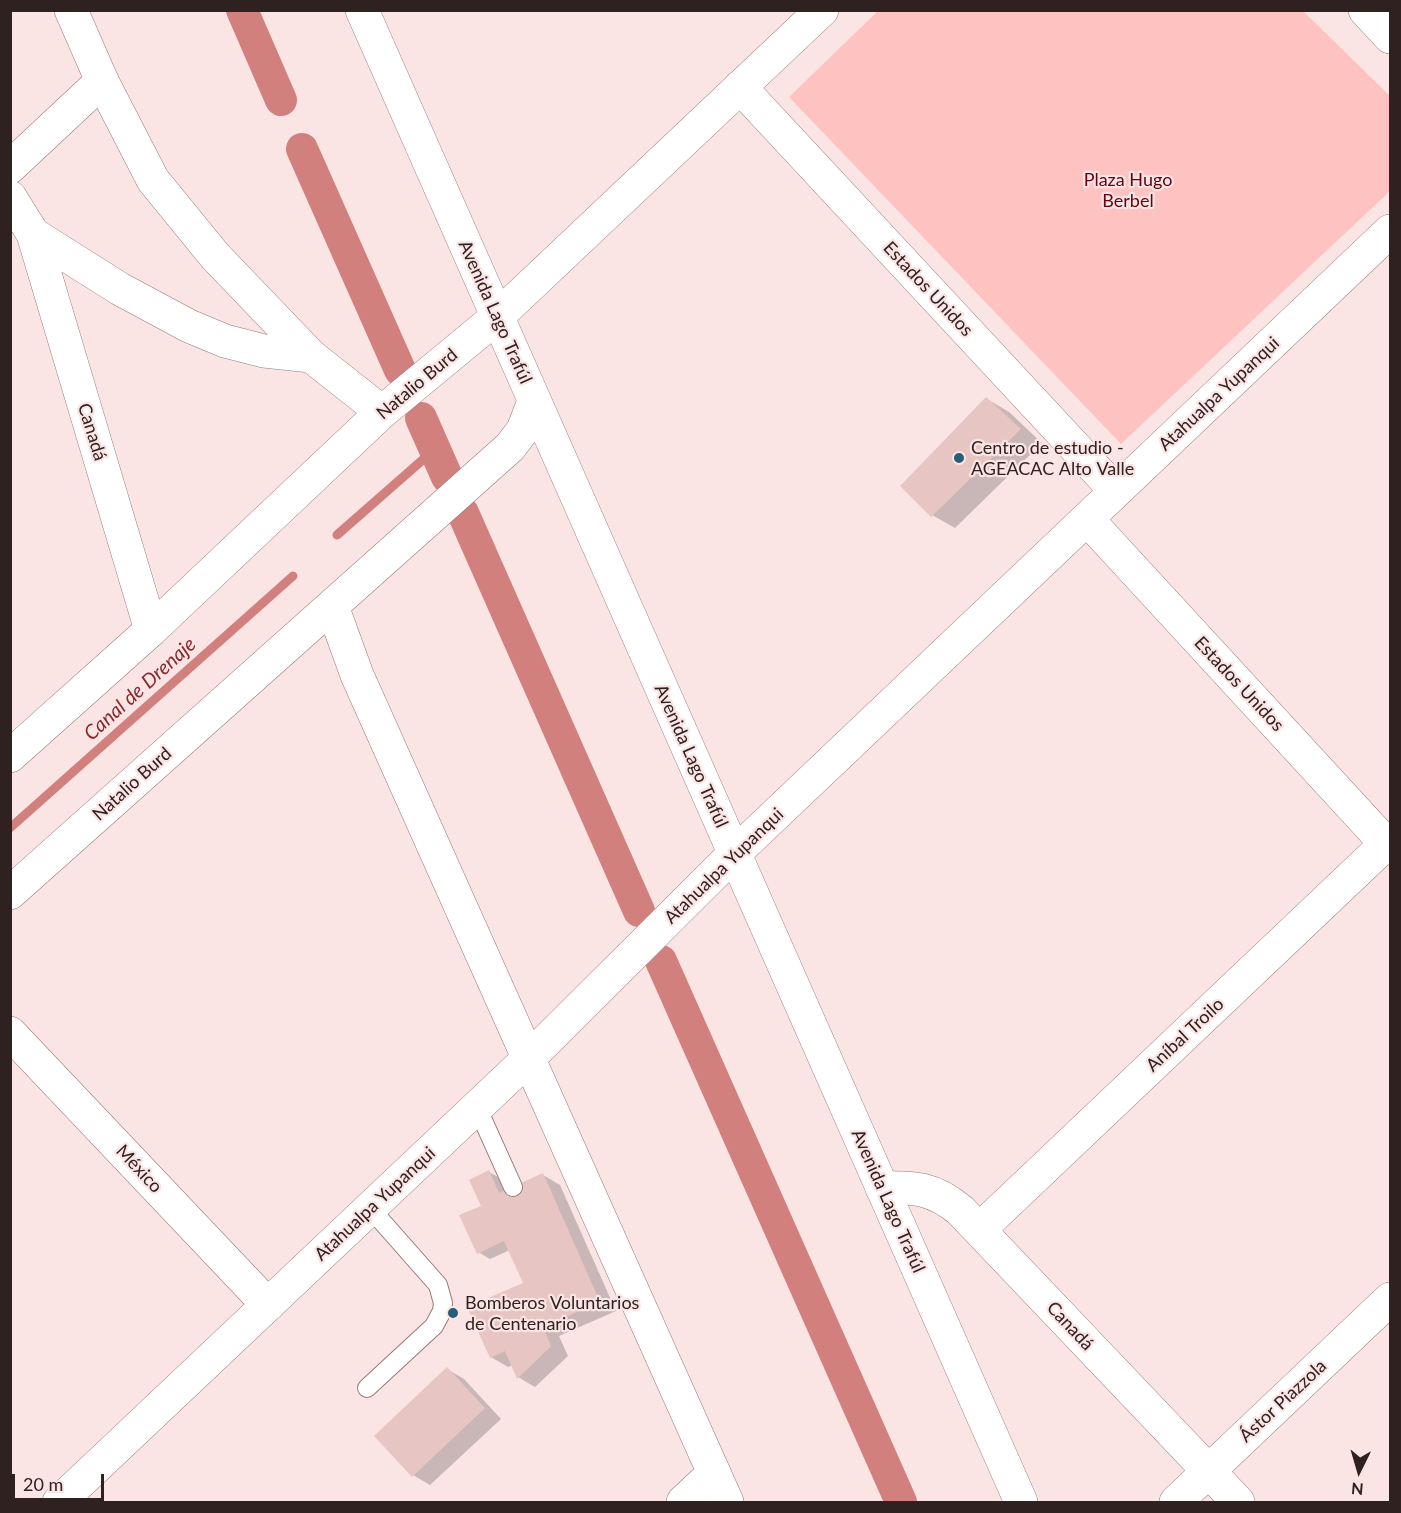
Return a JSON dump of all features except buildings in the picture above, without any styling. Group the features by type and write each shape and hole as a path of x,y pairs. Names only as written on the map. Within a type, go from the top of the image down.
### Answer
{"street":[{"path":"71,10 102,81 153,180 215,256 311,356 382,412"},
{"name":"Avenida Lago Trafúl","path":"362,10 1021,1503"},
{"name":"Natalio Burd","path":"10,756 151,630 382,412 497,317 822,10"},
{"path":"1365,11 1390,38"},
{"path":"10,167 102,81"},
{"name":"Estados Unidos","path":"740,87 1116,491"},
{"name":"Canadá","path":"10,197 33,234 151,630"},
{"name":"Atahualpa Yupanqui","path":"59,1503 529,1058 734,854 1390,231"},
{"name":"Canadá","path":"33,234 120,289 189,326 225,341 264,351 311,356"},
{"name":"Natalio Burd","path":"10,893 510,447 523,430 534,401"},
{"name":"Estados Unidos","path":"1087,519 1389,844"},
{"path":"332,606 357,675 727,1503"},
{"name":"Aníbal Troilo","path":"979,1230 1389,844"},
{"name":"México","path":"10,1033 268,1305"},
{"name":"Canadá","path":"882,1188 918,1188 935,1193 950,1202 1238,1503"},
{"name":"Ástor Piazzola","path":"1176,1503 1390,1299"},
{"path":"683,1503 714,1473"}],"lane":[{"path":"477,1107 513,1187"},
{"path":"367,1388 434,1326 442,1311 443,1303 438,1285 370,1208"}],"green space":[{"name":"Plaza Hugo Berbel","path":"879,10 1303,11 1390,96 1390,191 1121,444 789,97"}],"waterway":[{"path":"242,10 281,100"},
{"path":"302,149 400,370"},
{"name":"Canal de Drenaje","path":"421,418 447,477"},
{"name":"Canal de Drenaje","path":"337,535 435,449"},
{"path":"463,513 639,911"},
{"name":"Canal de Drenaje","path":"10,828 293,576"},
{"path":"661,961 901,1502"}],"place":[{"name":"Centro de estudio - AGEACAC Alto Valle","path":"959,458"},
{"name":"Bomberos Voluntarios de Centenario","path":"453,1313"}]}
